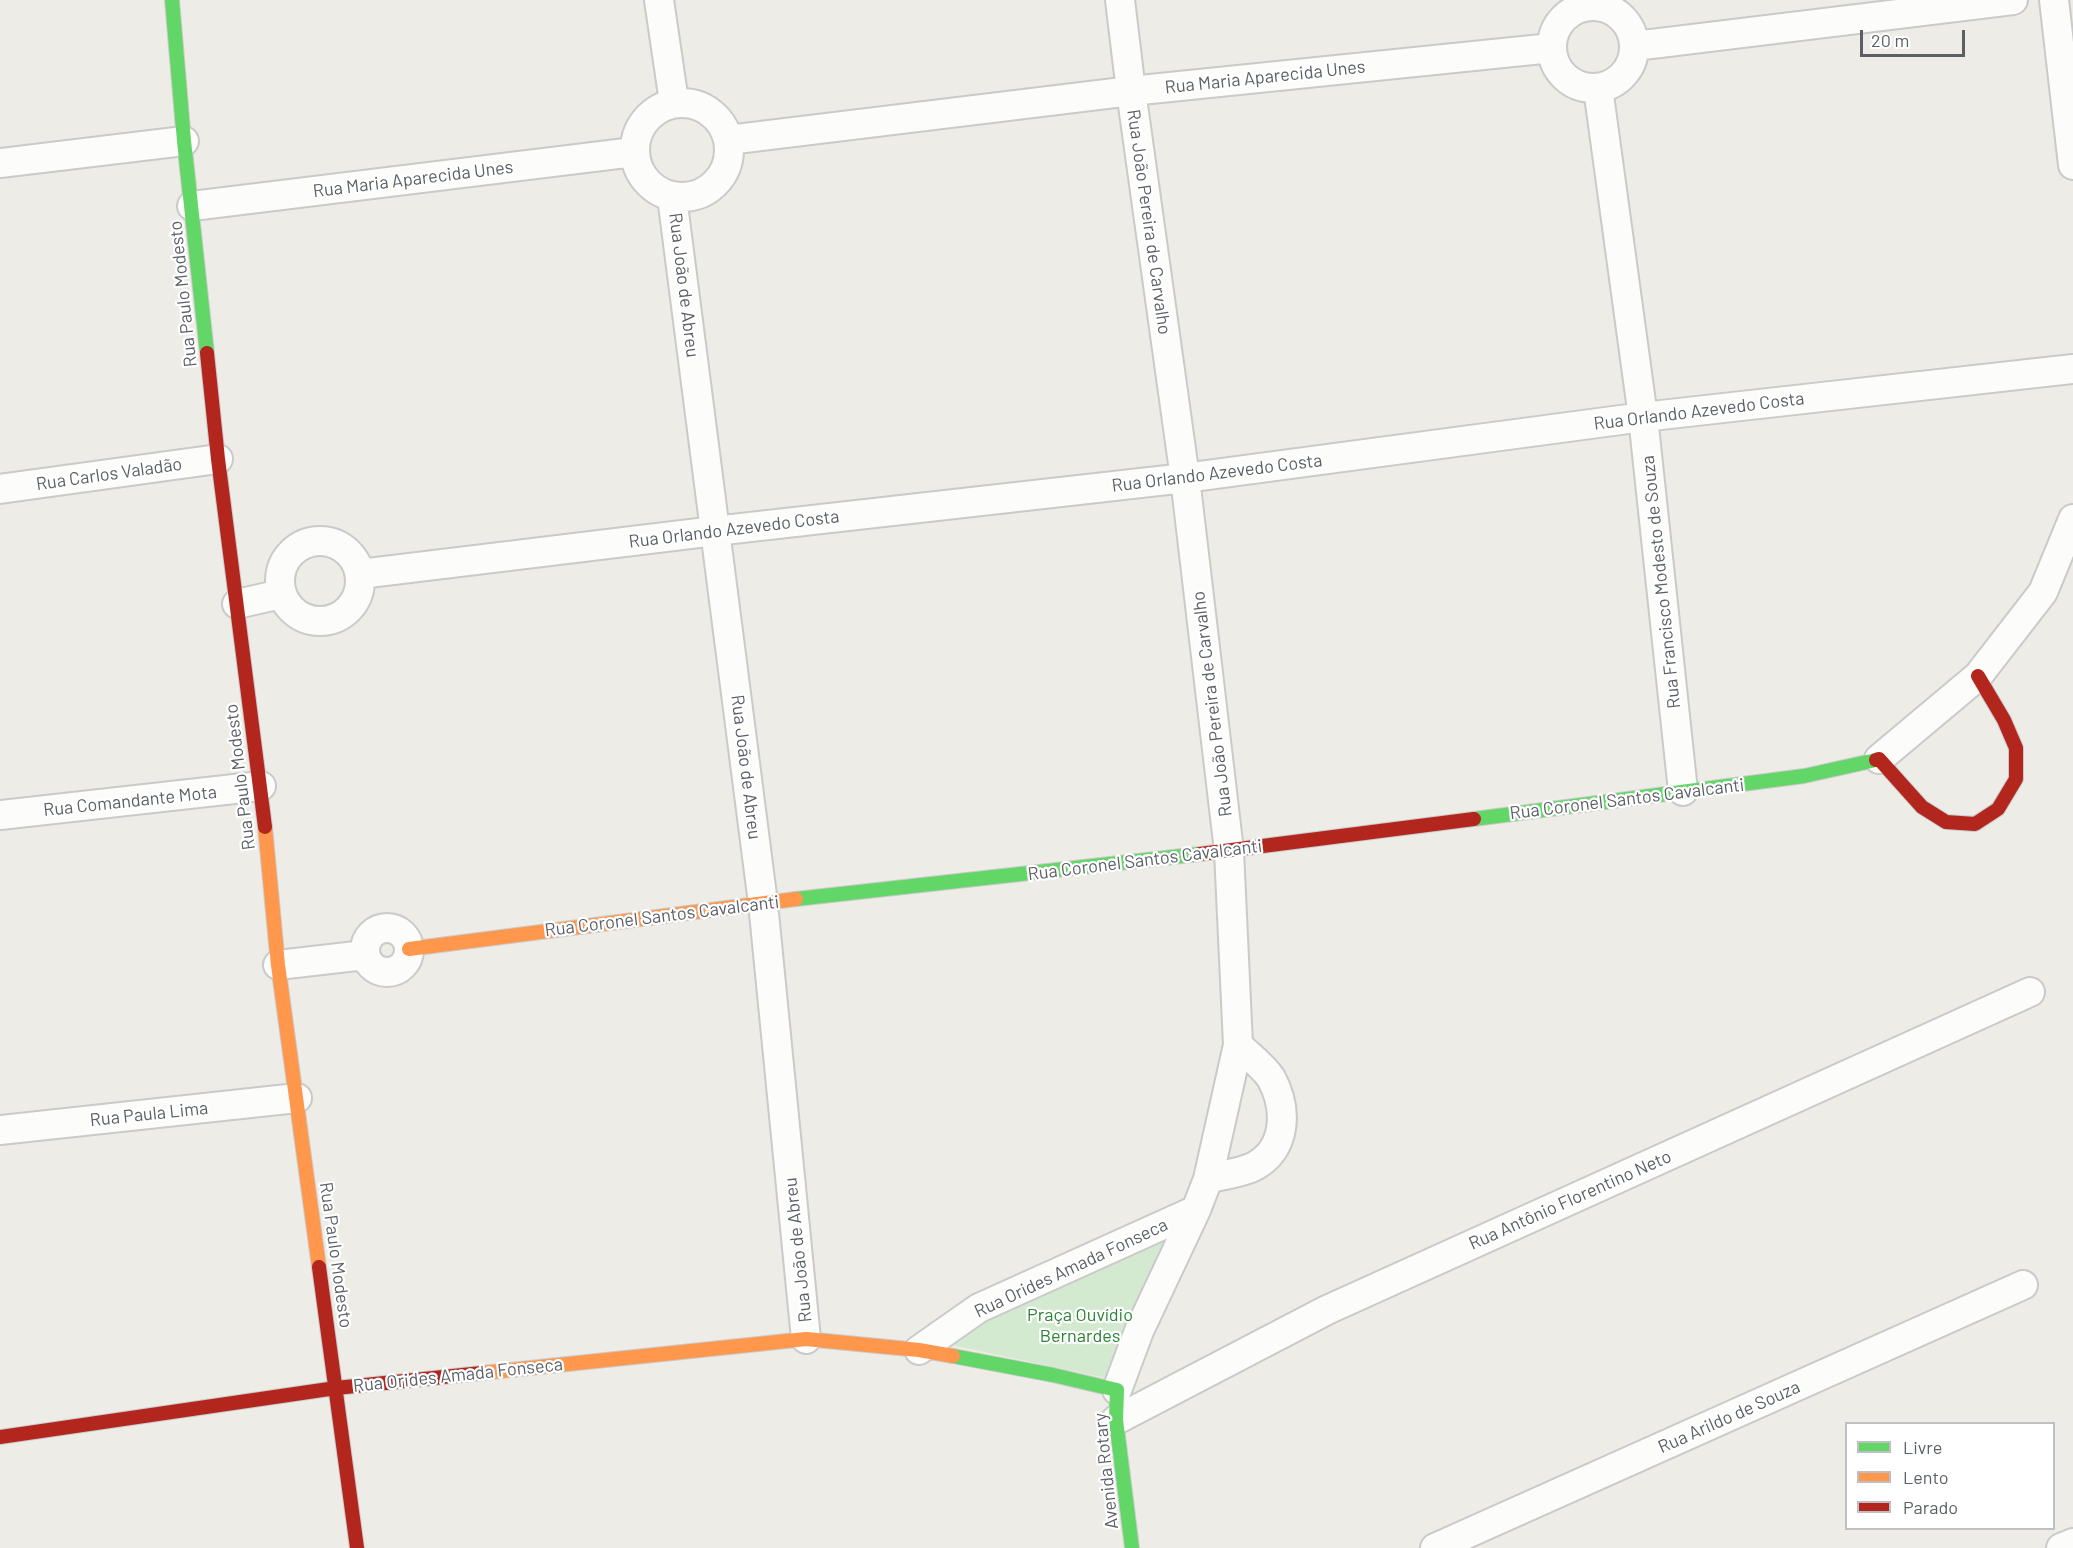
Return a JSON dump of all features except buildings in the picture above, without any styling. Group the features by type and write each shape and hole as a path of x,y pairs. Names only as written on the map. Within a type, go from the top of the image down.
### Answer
{"street":[{"name":"Rua Paulo Modesto","path":"172,0 184,141 218,459 261,786 279,965 357,1548"},
{"path":"659,0 674,102"},
{"name":"Rua João Pereira de Carvalho","path":"1117,1390 1138,1331 1196,1210 1208,1179 1238,1045 1229,851 1185,478 1120,0"},
{"path":"1635,46 2013,0"},
{"path":"2054,0 2073,165"},
{"path":"1582,4 1600,6 1618,13 1630,28 1635,46 1628,69 1620,79 1598,88 1575,85 1566,79 1553,59 1552,48 1554,34 1560,22 1582,4"},
{"name":"Rua Maria Aparecida Unes","path":"728,140 1131,91 1552,48"},
{"name":"Rua Francisco Modesto de Souza","path":"1598,88 1643,417 1683,791"},
{"path":"674,102 688,102 702,106 723,126 728,140 729,156 725,171 716,184 703,193 688,198 672,197 658,191 645,181 637,168 634,153 635,139 640,126 660,107 674,102"},
{"path":"0,163 184,141"},
{"name":"Rua Maria Aparecida Unes","path":"192,206 634,153"},
{"name":"Rua João de Abreu","path":"672,197 763,903 806,1339"},
{"name":"Rua Orlando Azevedo Costa","path":"360,574 1185,478 1643,417 2073,369"},
{"name":"Rua Carlos Valadão","path":"0,489 218,459"},
{"name":"Rua Coronel Santos Cavalcanti","path":"279,965 365,955 368,964 375,970 385,973 394,972 403,967 410,949 763,903 1229,851 1804,776 1879,759 1978,676 2043,592 2073,519"},
{"path":"320,540 339,544 353,557 360,574 359,590 353,604 343,614 329,620 314,621 300,616 288,607 281,594 279,575 287,557 302,544 320,540"},
{"path":"237,603 281,594"},
{"path":"1879,759 1922,807 1946,822 1975,824 1998,809 2016,779 2016,748 2004,720 1978,676"},
{"name":"Rua Comandante Mota","path":"0,815 261,786"},
{"name":"Rua Antônio Florentino Neto","path":"1116,1420 1327,1310 2030,992"},
{"path":"1208,1179 1252,1167 1272,1154 1282,1129 1280,1101 1270,1077 1238,1045"},
{"name":"Rua Paula Lima","path":"0,1130 297,1098"},
{"name":"Rua Orides Amada Fonseca","path":"919,1350 979,1308 1196,1210"},
{"name":"Rua Arildo de Souza","path":"1435,1548 2023,1285"},
{"name":"Rua Orides Amada Fonseca","path":"0,1437 336,1388 806,1339 919,1350 1053,1375 1117,1390"},
{"name":"Avenida Rotary","path":"1117,1390 1116,1420 1132,1548"},
{"path":"2061,1548 2073,1543"}],"green space":[{"name":"Praça Ouvídio Bernardes","path":"1169,1235 1111,1379 947,1344 985,1316"}],"traffic: fast":[{"path":"172,0 184,141 207,353"},
{"path":"1474,819 1804,776 1876,760"},
{"path":"796,899 1200,854"},
{"path":"953,1356 1117,1390 1116,1420 1132,1548"}],"traffic: slow":[{"path":"265,827 278,965 319,1267"},
{"path":"409,949 796,899"},
{"path":"482,1373 806,1339 919,1350 953,1356"}],"traffic: jam":[{"path":"207,353 218,459 265,827"},
{"path":"1876,760 1879,759 1922,807 1946,822 1975,824 1998,809 2016,779 2016,748 2004,720 1978,676"},
{"path":"1200,854 1474,819"},
{"path":"319,1267 357,1548"},
{"path":"0,1437 336,1388 482,1373"}]}
